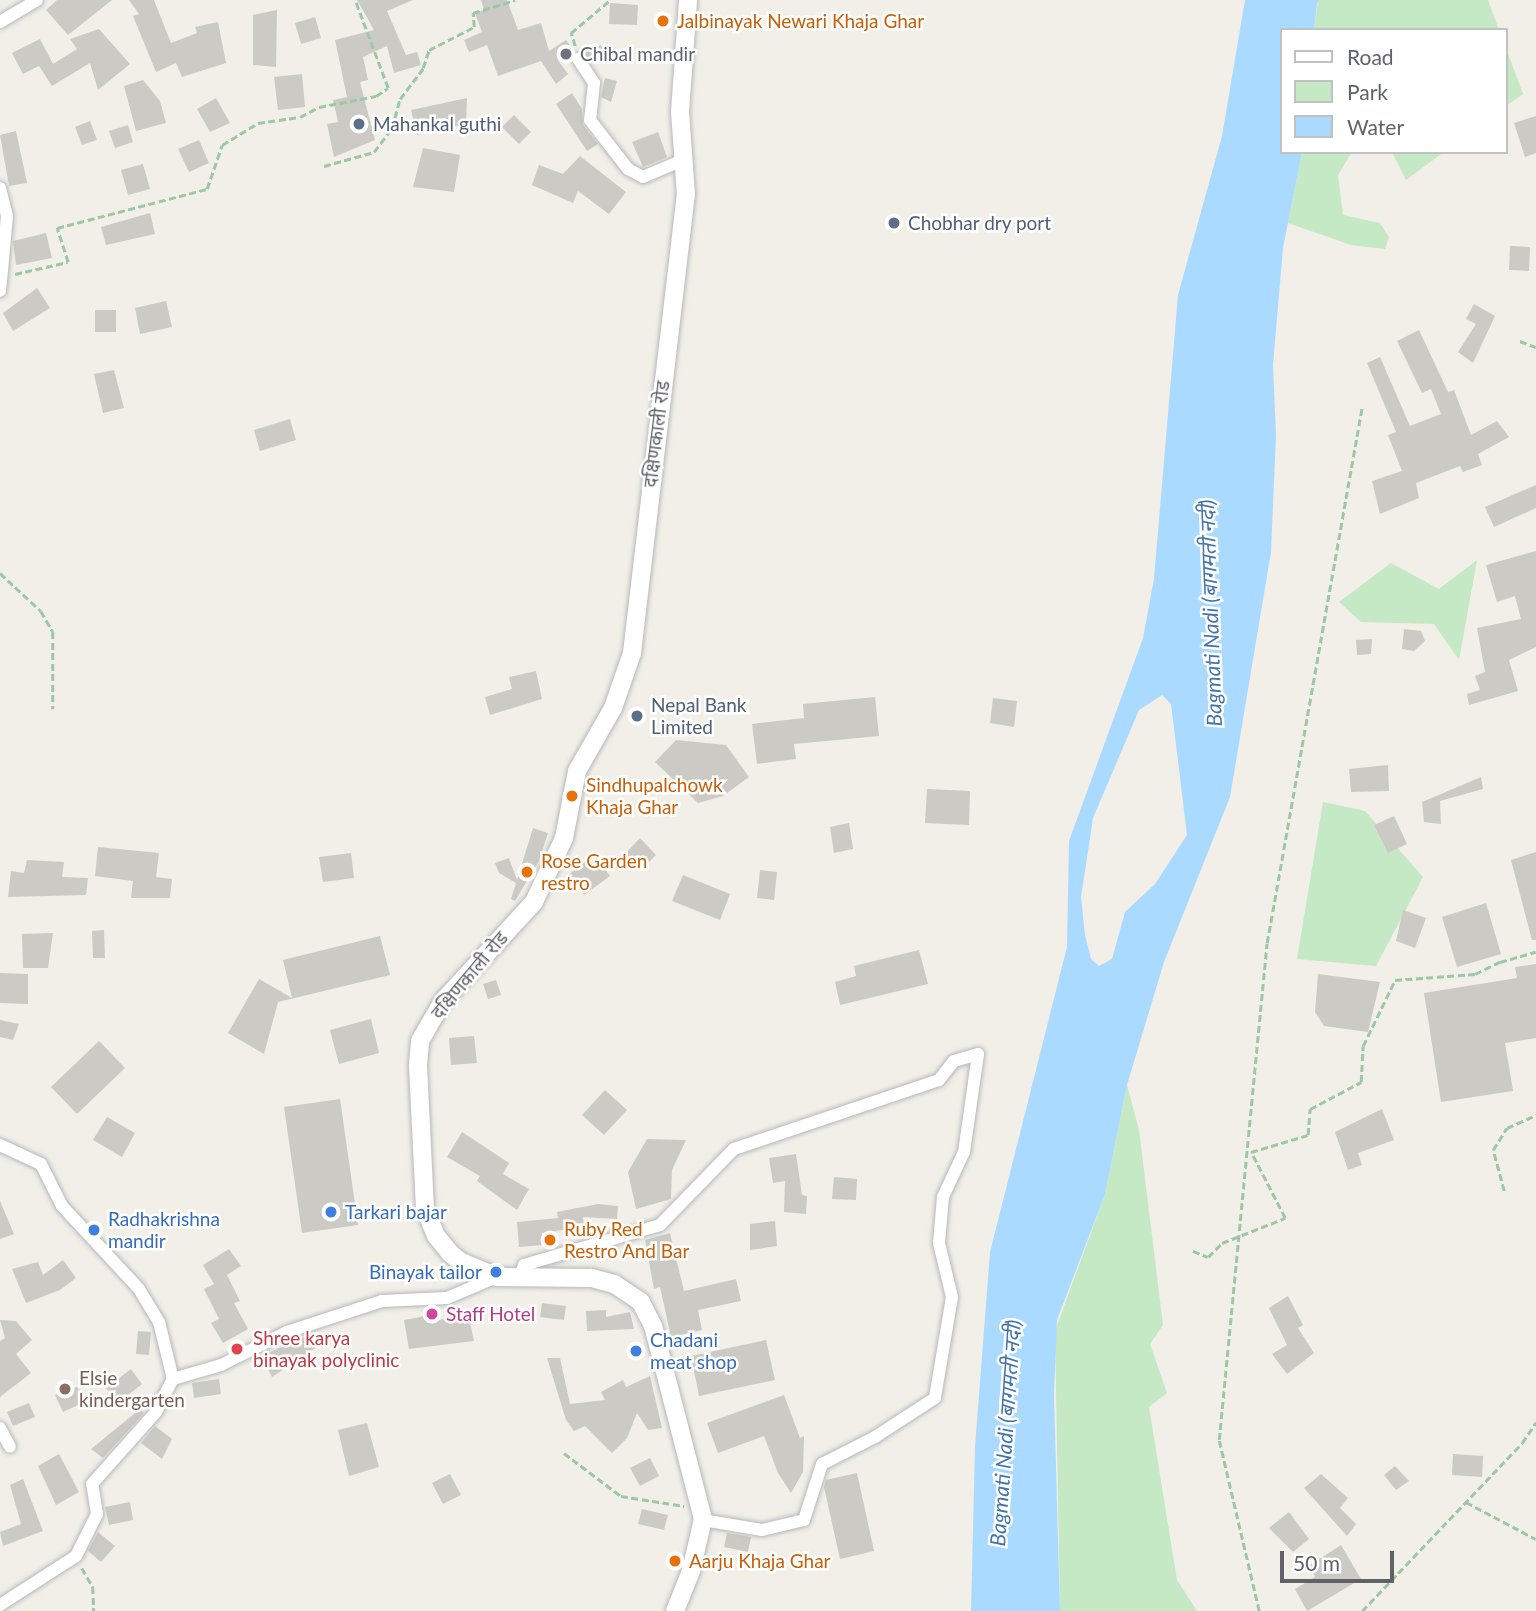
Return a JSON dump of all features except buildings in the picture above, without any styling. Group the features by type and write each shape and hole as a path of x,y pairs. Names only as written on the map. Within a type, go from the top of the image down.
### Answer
{"main road":[{"name":"दक्षिणकाली रोड","path":"675,1611 691,1571 701,1514 657,1339 641,1302 631,1291 591,1279 497,1277 455,1258 436,1236 425,1209 419,1146 421,1041 443,1001 534,902 564,838 577,771 613,708 632,653 686,195 681,54 688,0"}],"street":[{"path":"0,22 37,0"},
{"path":"578,59 594,83 590,120 621,162 643,177 683,160"},
{"path":"0,188 7,216 0,290"},
{"path":"519,1278 524,1265 660,1226 734,1149 939,1080 954,1061 978,1054 964,1152 943,1196 939,1243 952,1297 935,1398 875,1437 822,1464 804,1520 762,1530 701,1514"},
{"path":"0,1146 41,1164 62,1206 139,1289 159,1322 173,1380 156,1412 92,1484 97,1514 76,1556 0,1605"},
{"path":"173,1380 221,1365 287,1332 382,1301 447,1298 497,1277"},
{"path":"0,1428 10,1447"}],"path":[{"path":"1,276 68,262 57,228 207,189 222,145 258,123 376,96 388,88 355,0"},
{"path":"324,166 374,152 392,128 400,99 423,68 429,50 474,27 473,13 515,0"},
{"path":"578,59 571,33 610,0"},
{"path":"1520,341 1536,346"},
{"path":"1259,1611 1219,1440 1267,943 1362,408"},
{"path":"0,573 41,611 53,632 53,709"},
{"path":"1193,1251 1208,1257 1222,1243 1239,1239 1285,1218 1251,1153 1308,1135 1310,1110 1361,1082 1363,1046 1392,995 1395,980 1475,974 1536,952"},
{"path":"1504,1191 1493,1150 1507,1128 1536,1115"},
{"path":"1362,1611 1522,1443 1536,1422"},
{"path":"564,1453 621,1496 701,1514"},
{"path":"1466,1502 1536,1539"},
{"path":"76,1556 93,1587 94,1611"}],"green space":[{"path":"1318,0 1488,0 1498,28 1314,28"},
{"path":"1508,53 1523,94 1508,105"},
{"path":"1302,154 1351,154 1338,175 1343,215 1380,223 1389,237 1385,249 1351,245 1288,223"},
{"path":"1393,154 1441,154 1406,180"},
{"path":"1477,560 1459,660 1434,624 1361,622 1339,602 1391,563 1439,589"},
{"path":"1323,802 1365,811 1423,877 1376,966 1297,959"},
{"path":"1127,1085 1139,1130 1163,1325 1150,1344 1167,1393 1149,1407 1177,1580 1197,1611 1060,1611 1055,1331 1105,1194"}],"water":[{"name":"Bagmati Nadi (बागमती नदी)","path":"1245,0 1318,0 1314,28 1280,28 1280,154 1302,154 1283,248 1273,365 1276,435 1271,552 1230,797 1164,962 1127,1085 1105,1194 1057,1320 1054,1395 1060,1611 971,1611 975,1447 990,1252 1067,947 1069,841 1143,638 1154,579 1178,295 1222,136","holes":["1162,695 1171,704 1187,835 1155,884 1125,912 1112,959 1099,966 1091,959 1085,935 1081,897 1093,818 1139,710"]}],"place":[{"name":"Jalbinayak Newari Khaja Ghar","path":"663,21"},
{"name":"Chibal mandir","path":"566,54"},
{"name":"Mahankal guthi","path":"359,124"},
{"name":"Chobhar dry port","path":"894,223"},
{"name":"Nepal Bank Limited","path":"637,716"},
{"name":"Sindhupalchowk Khaja Ghar","path":"572,796"},
{"name":"Rose Garden restro","path":"527,872"},
{"name":"Tarkari bajar","path":"331,1212"},
{"name":"Radhakrishna mandir","path":"94,1230"},
{"name":"Ruby Red Restro And Bar","path":"550,1240"},
{"name":"Binayak tailor","path":"496,1272"},
{"name":"Staff Hotel","path":"432,1314"},
{"name":"Shree karya binayak polyclinic","path":"237,1349"},
{"name":"Chadani meat shop","path":"636,1351"},
{"name":"Elsie kindergarten","path":"65,1389"},
{"name":"Aarju Khaja Ghar","path":"675,1561"}]}
